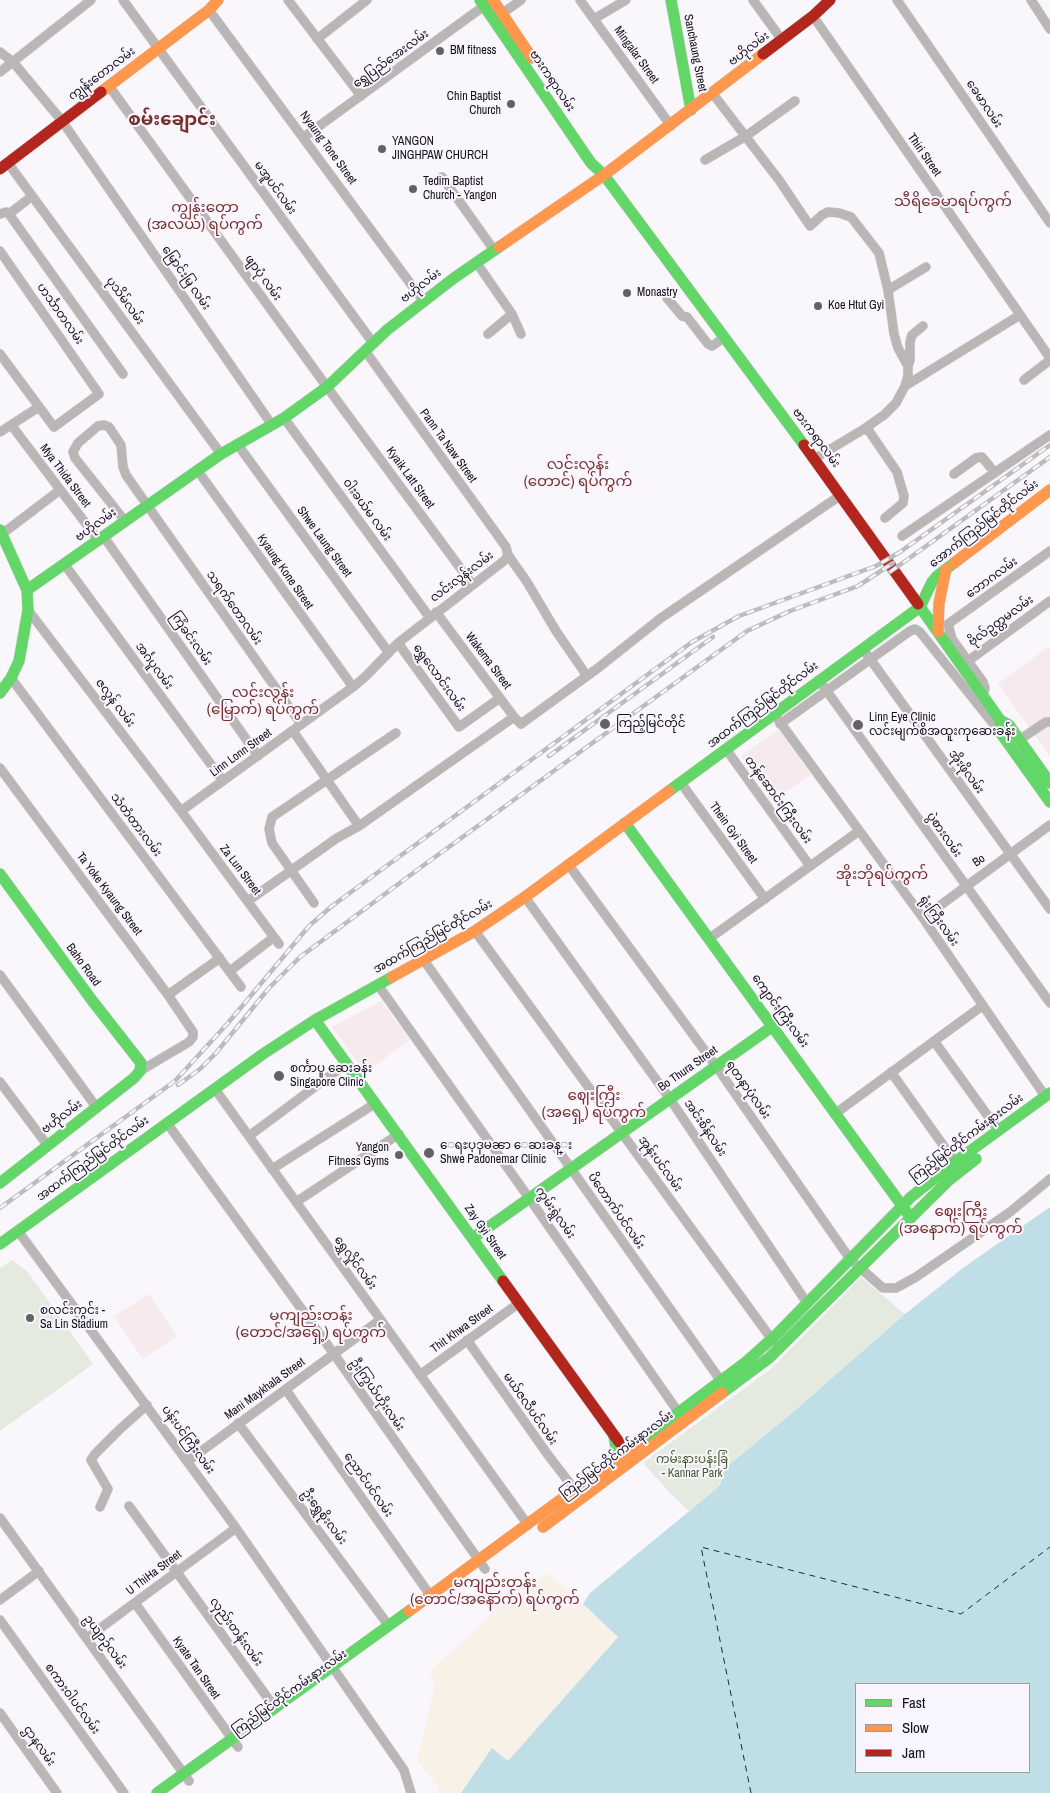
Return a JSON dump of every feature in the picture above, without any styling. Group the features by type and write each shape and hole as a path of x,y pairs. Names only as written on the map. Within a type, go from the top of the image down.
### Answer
{"main road":[{"name":"ကျွန်းတောလမ်း","path":"4,166 210,10 218,0"},
{"name":"Sanchaung Street","path":"671,0 691,110"},
{"name":"ဗဟိုလမ်း","path":"27,590 222,454 284,418 327,387 369,347 454,278 604,175 671,126 813,16 830,0"},
{"name":"ဗားကရာလမ်း","path":"487,2 592,163 604,175 842,495 983,696 1000,726 1050,802"},
{"name":"အောက်ကြည်မြင်တိုင်လမ်း","path":"920,607 932,582 946,568 1050,490"},
{"path":"0,693 11,678 19,661 28,610 27,590 1,532"},
{"path":"938,632 939,603 946,568"},
{"name":"အထက်ကြည်မြင်တိုင်လမ်း","path":"0,1244 263,1054 316,1020 476,931 726,750 777,719 819,680 920,607"},
{"name":"ဗားကရာလမ်း","path":"1000,726 1009,725 1050,783"},
{"name":"ကျောင်းကြီးလမ်း","path":"625,823 895,1195 898,1210 911,1216"},
{"name":"Baho Road","path":"0,874 91,999 141,1063 140,1071"},
{"name":"Zay Gyi Street","path":"316,1020 615,1437"},
{"name":"Bo Thura Street","path":"472,1238 773,1026"},
{"name":"ဗဟိုလမ်း","path":"0,1183 97,1108 140,1071"},
{"name":"ကြည့်မြင်တိုင်ကမ်းနားလမ်း","path":"898,1210 911,1197 958,1166 998,1130 1048,1098"},
{"name":"ကြည်မြင်တိုင်ကမ်းနားလမ်း","path":"482,1564 528,1524 631,1447 676,1410 775,1344 860,1266 958,1166 1048,1098"},
{"path":"895,1195 911,1197"},
{"name":"ကြည်မြင်တိုင်ကမ်းနားလမ်း","path":"157,1793 187,1777 482,1564 634,1460 769,1358 775,1344 807,1303 898,1210"},
{"path":"615,1437 631,1447 634,1460"},
{"path":"610,1463 616,1448 615,1437"},
{"path":"335,1671 388,1626 402,1622 430,1595 482,1564"},
{"name":"ကြည်မြင်တိုင်ကမ်းနားလမ်း","path":"235,1743 275,1708 335,1671"},
{"name":"ကြည်မြင်တိုင်ကမ်းနားလမ်း","path":"173,1793 187,1777"}],"street":[{"path":"0,72 91,0"},
{"name":"မအူပင်လမ်း","path":"123,0 369,347"},
{"path":"288,0 361,96"},
{"path":"317,38 367,0"},
{"path":"498,17 521,0"},
{"name":"Mingalar Street","path":"580,0 671,126"},
{"path":"594,19 626,0"},
{"path":"753,0 782,40"},
{"name":"ခေမာလမ်း","path":"897,0 1050,223"},
{"path":"1031,0 1050,29"},
{"name":"ရွှေပြည်အေးလမ်း","path":"304,137 487,2"},
{"name":"Nyaung Tone Street","path":"210,10 424,302"},
{"name":"Thiri Street","path":"813,16 1050,359"},
{"name":"မြောင်းမြ လမ်း","path":"0,52 13,62 62,121 272,425"},
{"name":"ဖျာပုံ လမ်း","path":"109,86 327,387"},
{"path":"713,94 779,180 810,226 828,212 851,217 879,253 888,290 894,334 898,348 908,366"},
{"path":"705,160 746,136 794,101"},
{"name":"ပုသိမ်လမ်း","path":"4,166 222,454"},
{"path":"442,177 494,250"},
{"path":"27,200 4,214 123,374"},
{"name":"ဟင်္သာတလမ်း","path":"0,250 100,393 54,427 39,406"},
{"path":"476,262 512,314 521,334"},
{"path":"888,290 926,266"},
{"path":"667,298 682,316 687,317 708,344 712,346 725,338"},
{"path":"488,334 512,314"},
{"path":"905,386 1020,315"},
{"path":"814,459 864,429 896,403 908,376 912,335 922,326"},
{"name":"Pann Ta Naw Street","path":"369,347 506,547 508,555 587,676"},
{"path":"0,354 4,367 39,406 12,426 0,432"},
{"path":"1024,380 1050,359"},
{"name":"Kyaik Latt Street","path":"327,387 472,584"},
{"name":"ဝါးခယ်မ လမ်း","path":"284,418 433,615"},
{"name":"Mya Thida Street","path":"12,426 60,490 101,539"},
{"name":"သရက်တောလမ်း","path":"125,521 75,458 74,452 78,443 98,426 109,427 121,445 122,467 146,506 301,724"},
{"path":"864,429 869,431 897,472 904,496 903,503 885,518"},
{"path":"902,536 1050,435"},
{"name":"Shwe Laung Street","path":"238,446 389,653"},
{"path":"954,474 976,458 982,457 995,473"},
{"name":"Kyaung Kone Street","path":"198,471 353,687"},
{"path":"1,532 60,490"},
{"path":"248,901 337,838 587,676 661,618 842,495"},
{"name":"ကြံခင်းလမ်း","path":"101,539 258,756"},
{"name":"ဘောဂလမ်း","path":"968,661 952,639 948,624 1050,551"},
{"name":"လင်းလွန်းလမ်း","path":"433,615 505,560 508,555"},
{"name":"အင်္ဂပူလမ်း","path":"65,564 222,782"},
{"name":"ဗိုလ်ဥတ္တမလမ်း","path":"968,661 1050,601"},
{"name":"ဇလွန် လမ်း","path":"28,610 181,811"},
{"name":"Linn Lonn Street","path":"181,811 353,687 398,643 433,615"},
{"name":"Wakema Street","path":"433,615 518,720"},
{"path":"777,719 827,690 915,629 918,630 1000,726"},
{"name":"ရွှေလောင်းလမ်း","path":"398,643 459,727 500,698"},
{"name":"အိုးဖိုလမ်း","path":"863,649 1050,908"},
{"path":"968,661 986,688 983,696"},
{"name":"သံတံတားလမ်း","path":"11,678 241,987"},
{"name":"ပွဲစားလမ်း","path":"819,680 1050,1004"},
{"name":"ရုံးကြီးလမ်း","path":"777,719 923,918 982,1006 1048,1098"},
{"path":"1020,740 1046,722 1050,722"},
{"path":"293,730 358,826"},
{"path":"314,903 272,843 269,829 272,817 396,733"},
{"name":"တန်ဆောင်းကြီးလမ်း","path":"726,750 810,866"},
{"name":"Ta Yoke Kyaung Street","path":"0,768 168,995 193,1032 193,1037 189,1042 140,1071"},
{"name":"Thein Gyi Street","path":"681,783 765,899"},
{"name":"Za Lun Street","path":"181,811 277,941 230,971"},
{"name":"Bo","path":"923,918 1050,825"},
{"path":"710,938 859,831"},
{"name":"ရတနာပုံလမ်း","path":"568,864 716,1066 850,1259"},
{"name":"အင်းစိန်လမ်း","path":"525,897 670,1099 807,1303"},
{"name":"အုန်းပင်လမ်း","path":"476,931 775,1344"},
{"path":"168,995 220,958"},
{"name":"ပိတောက်ပင်လမ်း","path":"423,959 720,1380"},
{"path":"0,976 97,1108"},
{"name":"ကွမ်းရွဲလမ်း","path":"378,985 685,1422"},
{"path":"836,1113 982,1006"},
{"path":"934,1041 998,1130"},
{"path":"249,1136 347,1063"},
{"path":"891,1072 958,1166"},
{"path":"0,1082 48,1146"},
{"name":"ရွှေလှိုင်လမ်း","path":"214,1089 528,1524"},
{"path":"272,1169 376,1103"},
{"name":"ဦးကြွယ်ဟိုးလမ်း","path":"167,1123 334,1354 482,1564"},
{"path":"296,1202 399,1134"},
{"path":"850,1259 883,1288 896,1288 916,1277 1010,1212 1050,1179"},
{"name":"ပန်းပင်ကြီးလမ်း","path":"18,1231 188,1460 236,1528 404,1770 411,1793"},
{"name":"Thit Khwa Street","path":"420,1375 519,1303"},
{"name":"Mani Maykhala Street","path":"188,1460 380,1320"},
{"name":"မယ်ဇလီပင်လမ်း","path":"467,1340 575,1490"},
{"name":"ညောင်ပင်လမ်း","path":"286,1390 430,1595"},
{"path":"100,1507 108,1489 91,1460 119,1430 147,1405"},
{"name":"ဦးရွှေစိုးလမ်း","path":"238,1423 388,1626"},
{"name":"လှည်းတန်းလမ်း","path":"129,1506 275,1708"},
{"name":"ဥယျာဉ်လမ်း","path":"0,1518 187,1777"},
{"name":"U ThiHa Street","path":"87,1638 236,1528"},
{"path":"0,1600 39,1571"},
{"name":"Kyate Tan Street","path":"135,1603 235,1743"},
{"name":"စကားဝါပင်လမ်း","path":"0,1620 124,1793"},
{"name":"ဌာနလမ်း","path":"0,1713 57,1793"}],"shaded area":[{"path":"1048,647 1050,649 1050,756 998,684"},
{"path":"778,729 811,774 773,801 741,756"},
{"path":"381,1001 410,1040 365,1073 332,1027"},
{"path":"149,1294 177,1336 143,1359 114,1316"},
{"path":"549,1573 618,1637 508,1761 492,1748 461,1793 437,1793 439,1789 417,1760 435,1684 429,1672 500,1606"}],"green space":[{"name":"စလင်းကွင်း - Sa Lin Stadium","path":"12,1260 28,1272 93,1364 0,1431 0,1268"},
{"name":"ကမ်းနားပန်းခြံ - Kannar Park","path":"861,1277 905,1314 792,1413 730,1464 716,1489 689,1511 643,1463 772,1368"}],"water":[{"path":"1050,1207 1050,1793 461,1793 492,1748 508,1761 618,1637 583,1604 590,1593 716,1489 720,1484 725,1469 730,1464 792,1413 905,1314 963,1268"}],"ferry route":[{"path":"751,1793 701,1547 961,1614 1050,1547"}],"railway":[{"path":"0,1208 175,1081 228,1023 309,926 332,906 692,642 739,616 876,566 900,552 1050,445"},
{"path":"890,572 1050,457"},
{"path":"178,1085 200,1069 216,1053 269,988 300,957 424,865 747,631 790,611 858,586 893,563"},
{"path":"549,756 713,637"}],"traffic: fast":[{"path":"480,0 591,163 604,175 804,445"},
{"path":"671,0 691,110"},
{"path":"27,590 221,454 284,418 327,387 387,330 454,278 499,247"},
{"path":"0,530 27,590 28,610 19,661 11,678 0,693"},
{"path":"669,791 920,607 932,582 954,563"},
{"path":"918,604 1000,720 1009,725 1050,783"},
{"path":"1000,720 1000,732 1050,802"},
{"path":"625,823 908,1214"},
{"path":"0,874 91,999 141,1063 140,1071 134,1078 0,1183"},
{"path":"0,1244 263,1054 315,1020 392,977"},
{"path":"315,1020 503,1281"},
{"path":"473,1238 773,1026"},
{"path":"638,1443 746,1362 776,1335 911,1197 955,1162 1050,1093"},
{"path":"722,1393 769,1358 948,1181 976,1159"},
{"path":"613,1461 616,1448 614,1436"},
{"path":"157,1793 409,1611"}],"traffic: slow":[{"path":"101,92 209,10 218,0"},
{"path":"493,0 532,58"},
{"path":"499,247 604,175 763,54"},
{"path":"954,563 1050,490"},
{"path":"938,632 939,603 946,569"},
{"path":"392,977 475,931 525,897 669,791"},
{"path":"543,1527 722,1393"},
{"path":"409,1611 638,1443"}],"traffic: jam":[{"path":"763,54 813,16 830,0"},
{"path":"0,169 101,92"},
{"path":"804,445 918,604"},
{"path":"503,1281 619,1442"}],"place":[{"name":"BM fitness","path":"440,51"},
{"name":"Chin Baptist Church","path":"511,104"},
{"name":"YANGON JINGHPAW CHURCH","path":"382,149"},
{"name":"Tedim Baptist Church - Yangon","path":"413,189"},
{"name":"Monastry","path":"627,293"},
{"name":"Koe Htut Gyi","path":"818,306"},
{"name":"ကြည့်မြင်တိုင်","path":"605,724"},
{"name":"Linn Eye Clinic လင်းမျက်စိအထူးကုဆေးခန်း","path":"858,725"},
{"name":"စင်္ကာပူ ဆေးခန်း Singapore Clinic","path":"279,1076"},
{"name":"ေရႊပုဒုမၼာ ေဆးခန္း Shwe Padonemar Clinic","path":"429,1153"},
{"name":"Yangon Fitness Gyms","path":"399,1155"},
{"name":"စလင်းကွင်း - Sa Lin Stadium","path":"30,1318"}],"district":[{"name":"စမ်းချောင်း","path":"172,120"},
{"name":"သီရိခေမာရပ်ကွက်","path":"953,202"},
{"name":"ကျွန်းတော (အလယ်) ရပ်ကွက်","path":"205,216"},
{"name":"လင်းလွန်း (တောင်) ရပ်ကွက်","path":"578,474"},
{"name":"လင်းလွန်း (မြောက်) ရပ်ကွက်","path":"263,702"},
{"name":"အိုးဘိုရပ်ကွက်","path":"882,875"},
{"name":"ဈေးကြီး (အရှေ့) ရပ်ကွက်","path":"594,1104"},
{"name":"ဈေးကြီး (အနောက်) ရပ်ကွက်","path":"961,1220"},
{"name":"မကျည်းတန်း (တောင်/အရှေ့) ရပ်ကွက်","path":"311,1324"},
{"name":"မကျည်းတန်း (တောင်/အနောက်) ရပ်ကွက်","path":"495,1592"}]}
